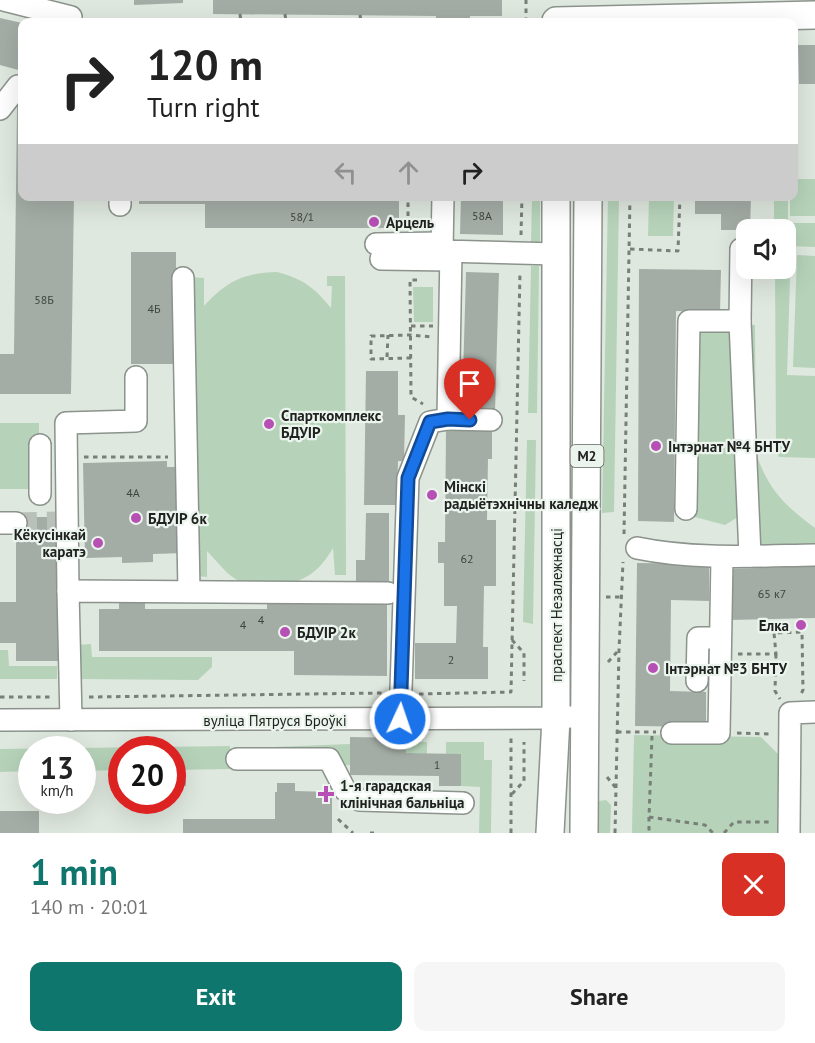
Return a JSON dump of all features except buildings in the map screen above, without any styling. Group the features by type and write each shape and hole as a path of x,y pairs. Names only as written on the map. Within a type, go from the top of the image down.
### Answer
{"main road":[{"path":"556,14 815,15"},
{"name":"праспект Незалежнасці","path":"550,833 555,718 556,201"},
{"name":"праспект Незалежнасці","path":"584,833 588,201"}],"street":[{"path":"4,0 71,13"},
{"path":"0,109 18,86"},
{"path":"443,201 448,252 448,419"},
{"path":"448,252 413,244 379,251 556,254"},
{"path":"183,278 189,591"},
{"path":"741,279 740,321 750,556"},
{"path":"686,508 689,321 740,321"},
{"path":"71,720 68,591 63,522 67,457 66,423 136,421 136,377"},
{"path":"400,719 408,478 430,422 448,419 491,420"},
{"path":"40,445 40,494"},
{"path":"628,547 660,553 722,557 815,555"},
{"path":"662,732 719,733 722,557"},
{"path":"68,591 388,593"},
{"path":"697,681 698,638 721,646"},
{"path":"789,827 790,723 815,712"},
{"name":"вуліца Пятруся Броўкі","path":"0,720 585,716"},
{"path":"237,759 329,759 345,790 359,800 463,803"}],"path":[{"path":"526,0 526,18"},
{"path":"240,14 240,18"},
{"path":"285,14 286,18"},
{"path":"408,201 408,232 413,244"},
{"path":"0,697 510,692 522,201"},
{"path":"615,833 619,650 628,547 630,201"},
{"path":"630,249 678,250 680,201"},
{"path":"420,280 410,280 411,397 448,419"},
{"path":"411,334 370,336 371,359 411,358"},
{"path":"387,358 388,335"},
{"path":"67,457 188,457"},
{"path":"802,632 803,690 790,723 775,691 774,633 802,632"},
{"path":"512,640 525,653 524,681"},
{"path":"721,646 776,654"},
{"path":"603,666 619,650"},
{"path":"719,733 790,723"},
{"path":"617,732 662,732 649,817 649,833"},
{"path":"511,734 511,833"},
{"path":"512,795 524,781 524,742"},
{"path":"603,771 616,788"},
{"path":"649,817 705,825 713,833"},
{"path":"338,819 353,833"},
{"path":"724,833 734,822 789,827"}],"green space":[{"path":"798,179 815,179 815,216 790,216 790,201 798,201"},
{"path":"532,201 540,201 540,242 531,242"},
{"path":"608,201 619,201 614,512 602,513"},
{"path":"649,201 674,201 673,236 648,236"},
{"path":"774,201 788,201 788,219 774,219"},
{"path":"796,223 815,223 815,247 796,246"},
{"path":"797,255 815,256 815,368 793,367"},
{"path":"531,266 539,266 537,413 528,413"},
{"name":"Спарткомплекс БДУІР","path":"277,272 307,285 319,294 331,308 332,286 327,286 327,276 345,276 346,575 335,575 333,548 313,573 297,581 277,584 241,582 227,572 207,551 207,577 197,576 192,277 204,278 204,306 220,290 236,280 254,274"},
{"path":"775,279 790,279 787,375 815,376 815,458 779,457 776,450"},
{"path":"413,287 433,287 433,322 414,322"},
{"path":"693,324 755,325 756,452 771,486 786,504 815,528 815,553 769,550 753,541 743,514 725,525 691,516"},
{"path":"0,423 39,423 39,489 0,489"},
{"path":"527,440 536,440 533,624 523,622"},
{"path":"91,644 92,657 212,657 212,667 198,680 76,679 76,645"},
{"path":"0,650 8,650 9,666 57,666 57,679 0,679"},
{"path":"634,735 761,737 780,756 781,833 632,833"},
{"path":"406,742 427,742 427,754 406,753"},
{"path":"446,742 484,742 484,760 492,760 491,833 479,833 480,787 461,786 461,754 446,754"},
{"path":"350,744 350,765 245,769 245,748"},
{"path":"230,746 230,769 186,770 186,747"},
{"path":"96,748 108,748 108,770 96,771"},
{"path":"0,749 18,749 18,771 0,772"},
{"path":"606,800 611,805 610,833 598,833 599,801"}],"tunnel":[{"path":"16,523 57,522"}],"place":[{"name":"Арцель","path":"374,222"},
{"name":"Спарткомплекс БДУІР","path":"269,424"},
{"name":"Інтэрнат №4 БНТУ","path":"656,446"},
{"name":"Мінскі радыётэхнічны каледж","path":"432,495"},
{"name":"БДУІР 6к","path":"136,518"},
{"name":"Кёкусінкай каратэ","path":"98,543"},
{"name":"Елка","path":"801,625"},
{"name":"БДУІР 2к","path":"285,632"},
{"name":"Інтэрнат №3 БНТУ","path":"653,668"},
{"name":"1-я гарадская клінічная бальніца","path":"326,794"}],"route":[{"path":"400,719 408,478 430,422 448,419 470,420"}]}
